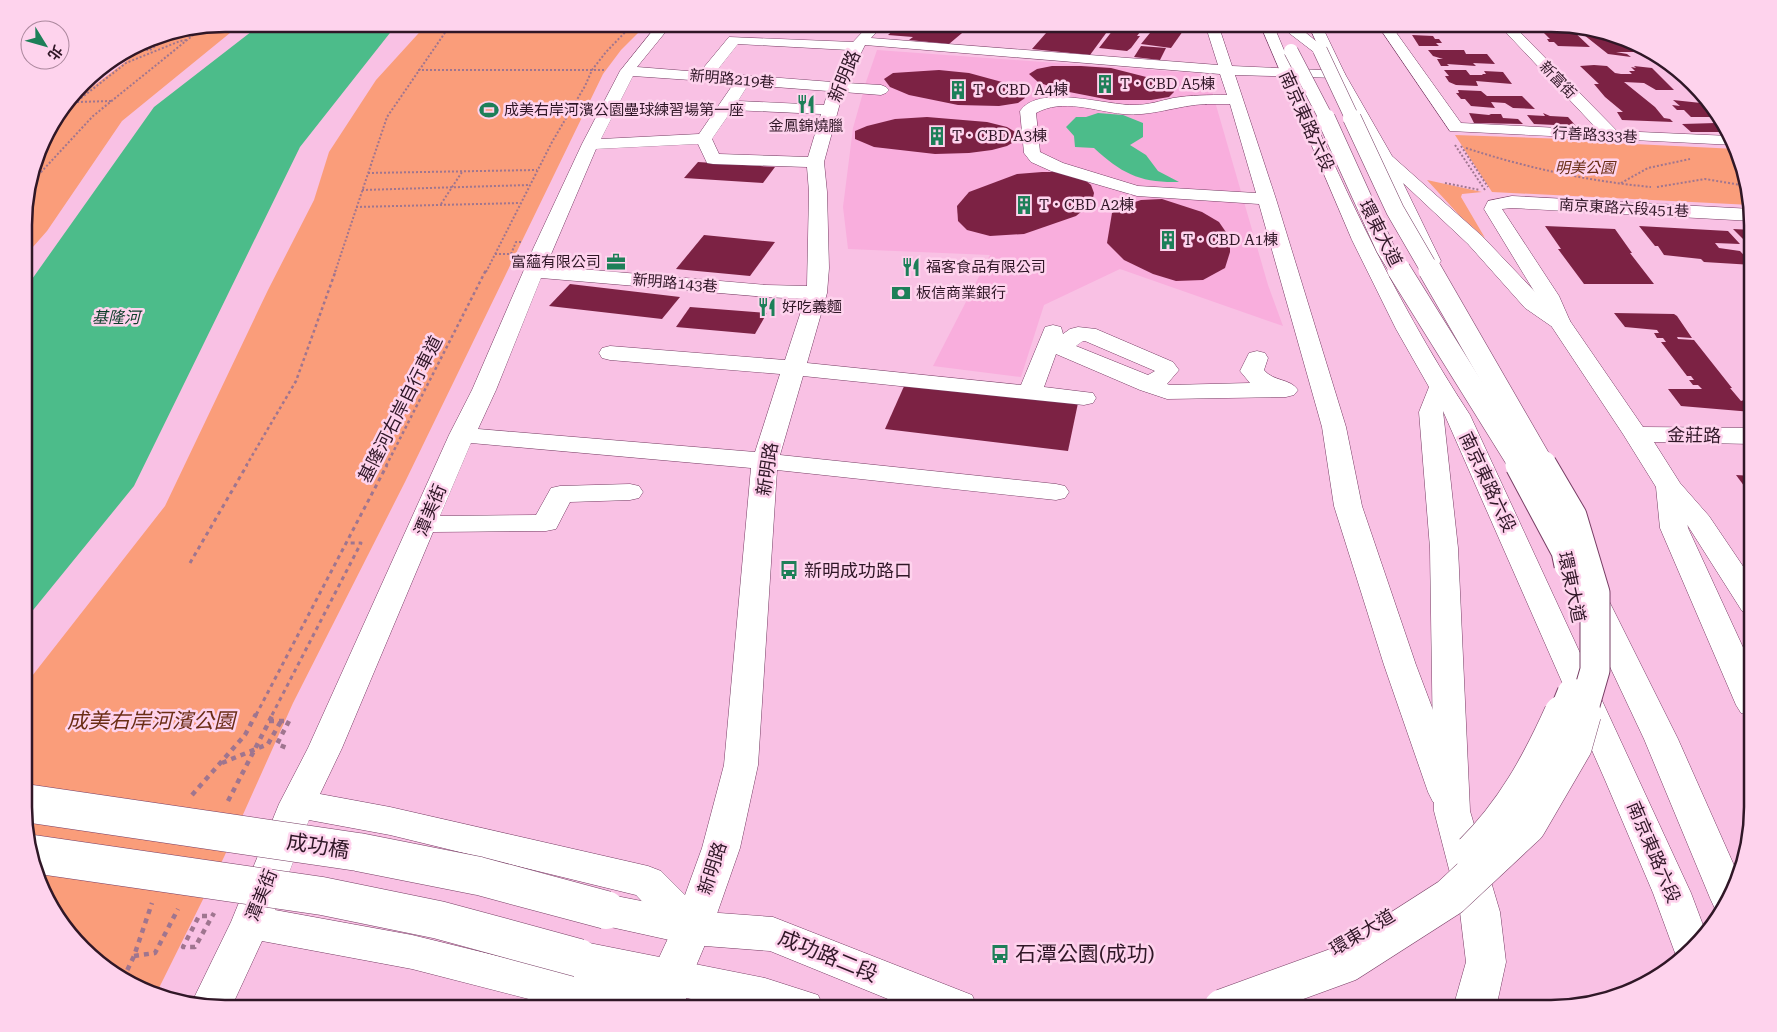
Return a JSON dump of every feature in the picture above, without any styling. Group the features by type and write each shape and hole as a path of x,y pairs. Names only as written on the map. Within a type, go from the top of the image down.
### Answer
{"main road":[{"name":"潭美街","path":"213,999 234,916 297,804 325,748 462,435 484,390 590,144 627,71 637,55 658,32"},
{"path":"1214,32 1267,200 1334,427 1348,506 1400,665 1452,811 1480,912 1486,962 1477,1000"},
{"name":"南京東路六段","path":"1269,32 1285,73 1375,271 1440,388 1458,415 1672,893 1690,941"},
{"name":"環東大道","path":"1225,1000 1286,974 1366,933 1436,884 1477,850 1496,829 1519,797 1554,737 1576,685 1582,625 1566,551 1532,483 1385,248 1333,132 1281,32"},
{"path":"1291,51 1293,32"},
{"path":"1305,32 1317,37 1384,156 1386,165 1450,309 1461,348 1546,502 1661,739 1726,890"},
{"name":"行善路333巷","path":"1390,32 1456,128 1725,141"},
{"name":"新富街","path":"1513,32 1612,135"},
{"path":"704,77 734,40 865,37 1226,70 1338,74"},
{"name":"新明路","path":"667,993 721,848 741,765 765,461 817,293 819,268 815,162 833,98 865,37"},
{"name":"環東大道","path":"1244,1000 1347,963 1450,897 1527,825 1573,746 1595,670 1595,593 1572,516 1395,210 1317,37"},
{"name":"新明路219巷","path":"627,71 744,80 833,98"},
{"path":"704,139 744,80"},
{"path":"727,105 833,98 881,90"},
{"path":"1235,100 1191,100 1136,110 1072,102 1047,103 1034,106 1028,111 1032,154 1057,167 1137,191 1267,200"},
{"path":"590,144 704,139"},
{"path":"704,139 713,158 815,162"},
{"path":"1384,156 1475,240 1533,303 1559,321"},
{"path":"1490,197 1493,209 1548,296 1559,321 1636,434 1669,487 1699,522 1744,590"},
{"name":"南京東路六段451巷","path":"1490,197 1512,202 1744,214"},
{"name":"新明路143巷","path":"534,271 766,291 817,293"},
{"path":"1030,392 1053,332"},
{"path":"610,353 793,368 1084,398"},
{"path":"1257,358 1252,371 1261,382 1326,401"},
{"path":"1148,385 1167,392 1286,390"},
{"path":"1440,388 1431,412 1444,548 1452,811"},
{"name":"金莊路","path":"1636,434 1744,436"},
{"path":"462,435 765,461 1056,492"},
{"path":"1669,487 1674,528 1744,685"},
{"path":"424,524 546,523 560,494 630,492"},
{"name":"成功橋","path":"32,804 358,852 479,876 606,910"},
{"path":"297,804 390,821 648,882 692,928"},
{"path":"39,855 322,896 439,920 579,958 667,993"},
{"name":"成功路二段","path":"606,910 692,928 773,934 937,1000"},
{"path":"234,916 412,952 580,994 667,993 765,996 778,1000"}],"path":[{"path":"190,562 296,381 320,318 387,116 445,32"},
{"name":"基隆河右岸自行車道","path":"191,796 246,735 347,543 537,170 585,86 592,70 625,32"},
{"path":"40,173 93,116 194,35"},
{"path":"77,102 126,63 180,41 188,40"},
{"path":"150,48 147,50 155,46"},
{"path":"418,70 592,70"},
{"path":"77,102 112,101"},
{"path":"1490,197 1454,143 1491,156 1619,184 1658,188 1705,179 1740,185"},
{"path":"1619,184 1648,168 1691,158"},
{"path":"368,173 537,170"},
{"path":"440,205 462,171"},
{"path":"1441,182 1490,197"},
{"path":"362,190 529,185"},
{"path":"356,207 520,203"},
{"path":"495,254 510,254 516,242"},
{"path":"226,804 361,543 347,543"},
{"path":"269,721 289,721 277,744 287,748"},
{"path":"221,764 268,744 281,721"},
{"path":"134,956 155,953 181,903"},
{"path":"207,916 199,916 183,947 195,947 234,916"}],"shaded area":[{"path":"877,50 1207,74 1268,285 1283,326 1120,269 1044,305 1021,377 933,366 990,255 848,249 843,207 853,128"}],"green space":[{"path":"231,32 122,121 47,231 32,248 36,188 47,152 65,118 87,91 134,55 152,47 188,36"},
{"name":"成美右岸河濱公園","path":"420,32 639,32 621,50 603,74 405,482 293,703 224,857 159,987 129,974 98,952 72,924 58,903 47,880 36,844 32,806 32,676 165,506 268,290 314,200 329,152 376,80"},
{"name":"明美公園","path":"1455,135 1592,140 1613,143 1729,149 1738,176 1743,205 1492,192"},
{"path":"1427,180 1482,192 1462,194 1461,197 1485,238 1460,216"}],"water":[{"name":"基隆河","path":"251,32 391,32 300,147 134,486 32,611 32,279 154,107"},
{"path":"1098,113 1123,115 1143,123 1143,137 1130,145 1146,155 1158,171 1179,182 1143,179 1123,170 1094,148 1075,147 1074,136 1066,127 1076,117 1086,117"}],"building":[{"path":"891,32 963,32 949,44 909,40 913,37 888,35"},
{"path":"1047,32 1107,32 1090,55 1032,49"},
{"path":"1111,32 1140,32 1137,36 1140,36 1127,51 1099,48"},
{"path":"1151,32 1182,32 1171,48 1141,44"},
{"path":"1543,32 1576,34 1590,47 1558,46 1547,39 1550,39"},
{"path":"1412,35 1433,36 1442,43 1436,43 1439,46 1419,46"},
{"path":"1584,35 1601,39 1636,52 1616,52 1627,54 1631,57 1608,54"},
{"path":"1141,46 1166,48 1160,60 1134,57"},
{"path":"1428,50 1464,50 1466,54 1487,54 1495,64 1473,63 1476,66 1447,64 1449,66 1441,66 1437,59 1443,59 1433,56"},
{"name":"T．CBD A5棟","path":"1052,66 1111,68 1158,80 1170,87 1174,92 1169,97 1151,100 1110,100 1059,90 1038,82 1029,74 1037,69"},
{"path":"1580,66 1607,66 1615,73 1621,74 1632,74 1629,71 1635,71 1631,67 1636,68 1634,66 1652,68 1674,90 1656,90 1644,83 1624,82 1655,107 1664,118 1670,119 1673,122 1622,120 1617,112 1623,112 1605,97 1594,84 1599,84"},
{"name":"T．CBD A4棟","path":"939,70 969,73 1013,85 1023,92 1025,98 1018,103 999,106 958,105 909,95 890,87 884,79 893,73"},
{"path":"1444,70 1466,70 1470,75 1486,74 1484,71 1503,72 1512,84 1476,81 1478,86 1456,85 1449,82 1445,76 1449,76"},
{"path":"1458,90 1481,91 1487,96 1522,96 1535,109 1513,108 1505,103 1491,102 1495,108 1471,106 1456,93 1459,93"},
{"path":"1673,100 1701,103 1711,117 1691,117 1684,110 1677,110 1672,105 1680,106"},
{"path":"1469,113 1501,114 1503,118 1518,119 1523,124 1474,123"},
{"path":"1543,113 1550,116 1568,117 1576,126 1534,124 1527,115 1545,116"},
{"name":"T．CBD A3棟","path":"927,117 987,122 1007,127 1017,133 1019,139 1007,146 992,150 935,154 874,147 855,139 855,131 867,126 895,119"},
{"path":"1715,123 1721,132 1691,132 1682,124"},
{"path":"698,162 775,167 763,183 684,178"},
{"name":"T．CBD A2棟","path":"1062,172 1080,176 1091,185 1094,193 1092,203 1076,216 1024,234 990,236 967,230 958,221 957,206 969,192 1017,174"},
{"name":"T．CBD A1棟","path":"1162,199 1202,212 1219,222 1230,238 1230,252 1225,268 1203,280 1176,281 1153,274 1124,260 1107,243 1112,213 1126,205 1141,200"},
{"path":"1545,226 1615,229 1632,253 1630,253 1654,284 1584,284 1558,249 1561,249"},
{"path":"1639,226 1728,231 1740,244 1715,243 1719,248 1740,251 1744,255 1744,264 1704,262 1701,259 1664,255 1658,246 1655,246"},
{"path":"1733,229 1744,230 1744,240"},
{"path":"704,235 775,242 750,276 676,269"},
{"path":"570,284 680,297 662,319 549,306"},
{"path":"690,307 767,313 755,334 676,327"},
{"path":"1614,313 1674,314 1677,316 1692,338 1677,337 1678,339 1694,340 1732,388 1730,388 1741,401 1744,400 1744,411 1681,406 1668,389 1702,389 1698,385 1693,385 1689,380 1694,380 1691,376 1687,376 1661,342 1666,342 1663,338 1657,338 1654,333 1659,333 1657,330 1625,327"},
{"path":"905,384 1078,403 1068,451 885,429"},
{"path":"1736,475 1744,475 1744,486"}],"place":[{"name":"T．CBD A5棟","path":"1105,84"},
{"name":"T．CBD A4棟","path":"958,90"},
{"name":"金鳳錦燒臘","path":"806,104"},
{"name":"成美右岸河濱公園壘球練習場第一座","path":"489,110"},
{"name":"T．CBD A3棟","path":"937,136"},
{"name":"T．CBD A2棟","path":"1024,205"},
{"name":"T．CBD A1棟","path":"1168,240"},
{"name":"富蘊有限公司","path":"616,262"},
{"name":"福客食品有限公司","path":"911,267"},
{"name":"板信商業銀行","path":"901,293"},
{"name":"好吃義麵","path":"767,307"},
{"name":"新明成功路口","path":"789,570"},
{"name":"石潭公園(成功)","path":"1000,954"}]}
